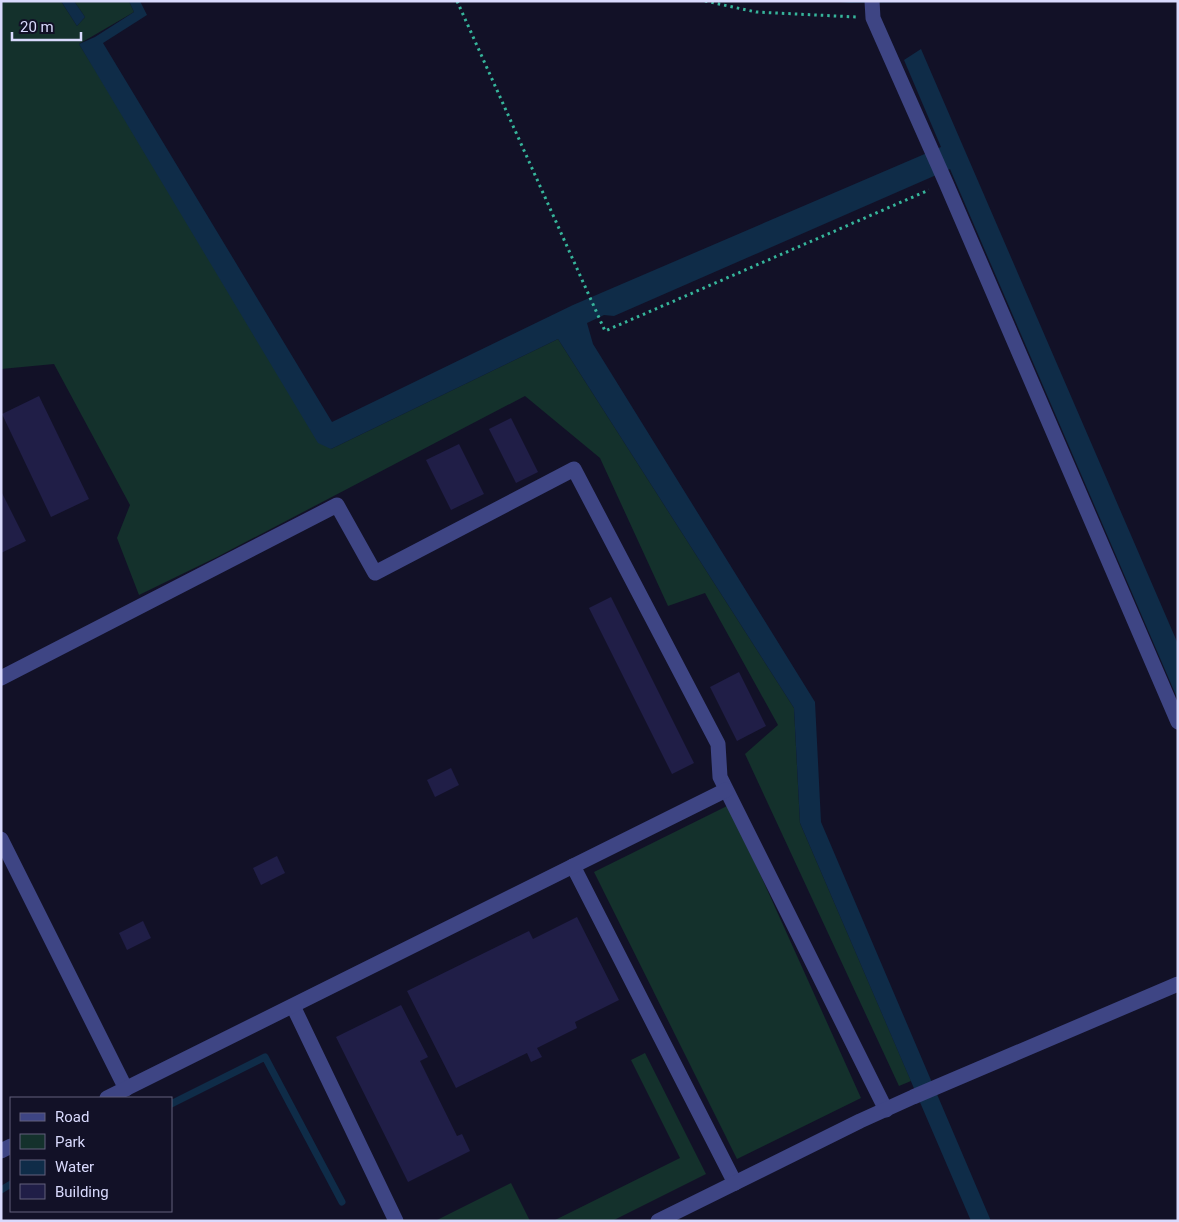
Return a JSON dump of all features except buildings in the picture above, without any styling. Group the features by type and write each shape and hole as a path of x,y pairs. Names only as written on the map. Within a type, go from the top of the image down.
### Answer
{"street":[{"path":"872,1 872,18 946,183 1178,722"},
{"path":"1,678 337,505 375,573 574,470 718,744 720,778 886,1110"},
{"path":"109,1097 726,790"},
{"path":"1,839 126,1089"},
{"path":"573,866 734,1183"},
{"path":"658,1221 860,1121 1178,984"},
{"path":"293,1006 396,1221"}],"path":[{"path":"457,1 605,331 946,183"},
{"path":"705,1 756,12 872,18"}],"green space":[{"path":"1,1 61,1 77,26 85,17 74,1 129,1 134,12 79,44 331,449 558,339 794,708 800,823 911,1081 899,1086 745,754 778,725 705,593 668,606 600,458 525,396 217,557 139,595 117,538 130,505 54,364 1,369"},
{"path":"729,805 861,1098 737,1159 594,872"},
{"path":"645,1053 706,1174 612,1221 553,1221 680,1158 631,1060"},
{"path":"511,1183 530,1221 435,1221"}],"water":[{"path":"61,1 74,1 85,17 77,26"},
{"path":"129,1 140,1 147,15 103,43 332,422 573,305 941,147 904,60 921,49 1178,644 1178,700 950,169 614,316 604,315 587,323 593,344 815,702 821,822 991,1221 971,1221 800,823 794,708 558,339 331,449 318,443 79,44 95,37 134,12"},
{"path":"831,1 991,1 850,3"}],"waterway":[{"path":"172,1104 265,1057 342,1202"},
{"path":"1,1190 10,1185"}]}
